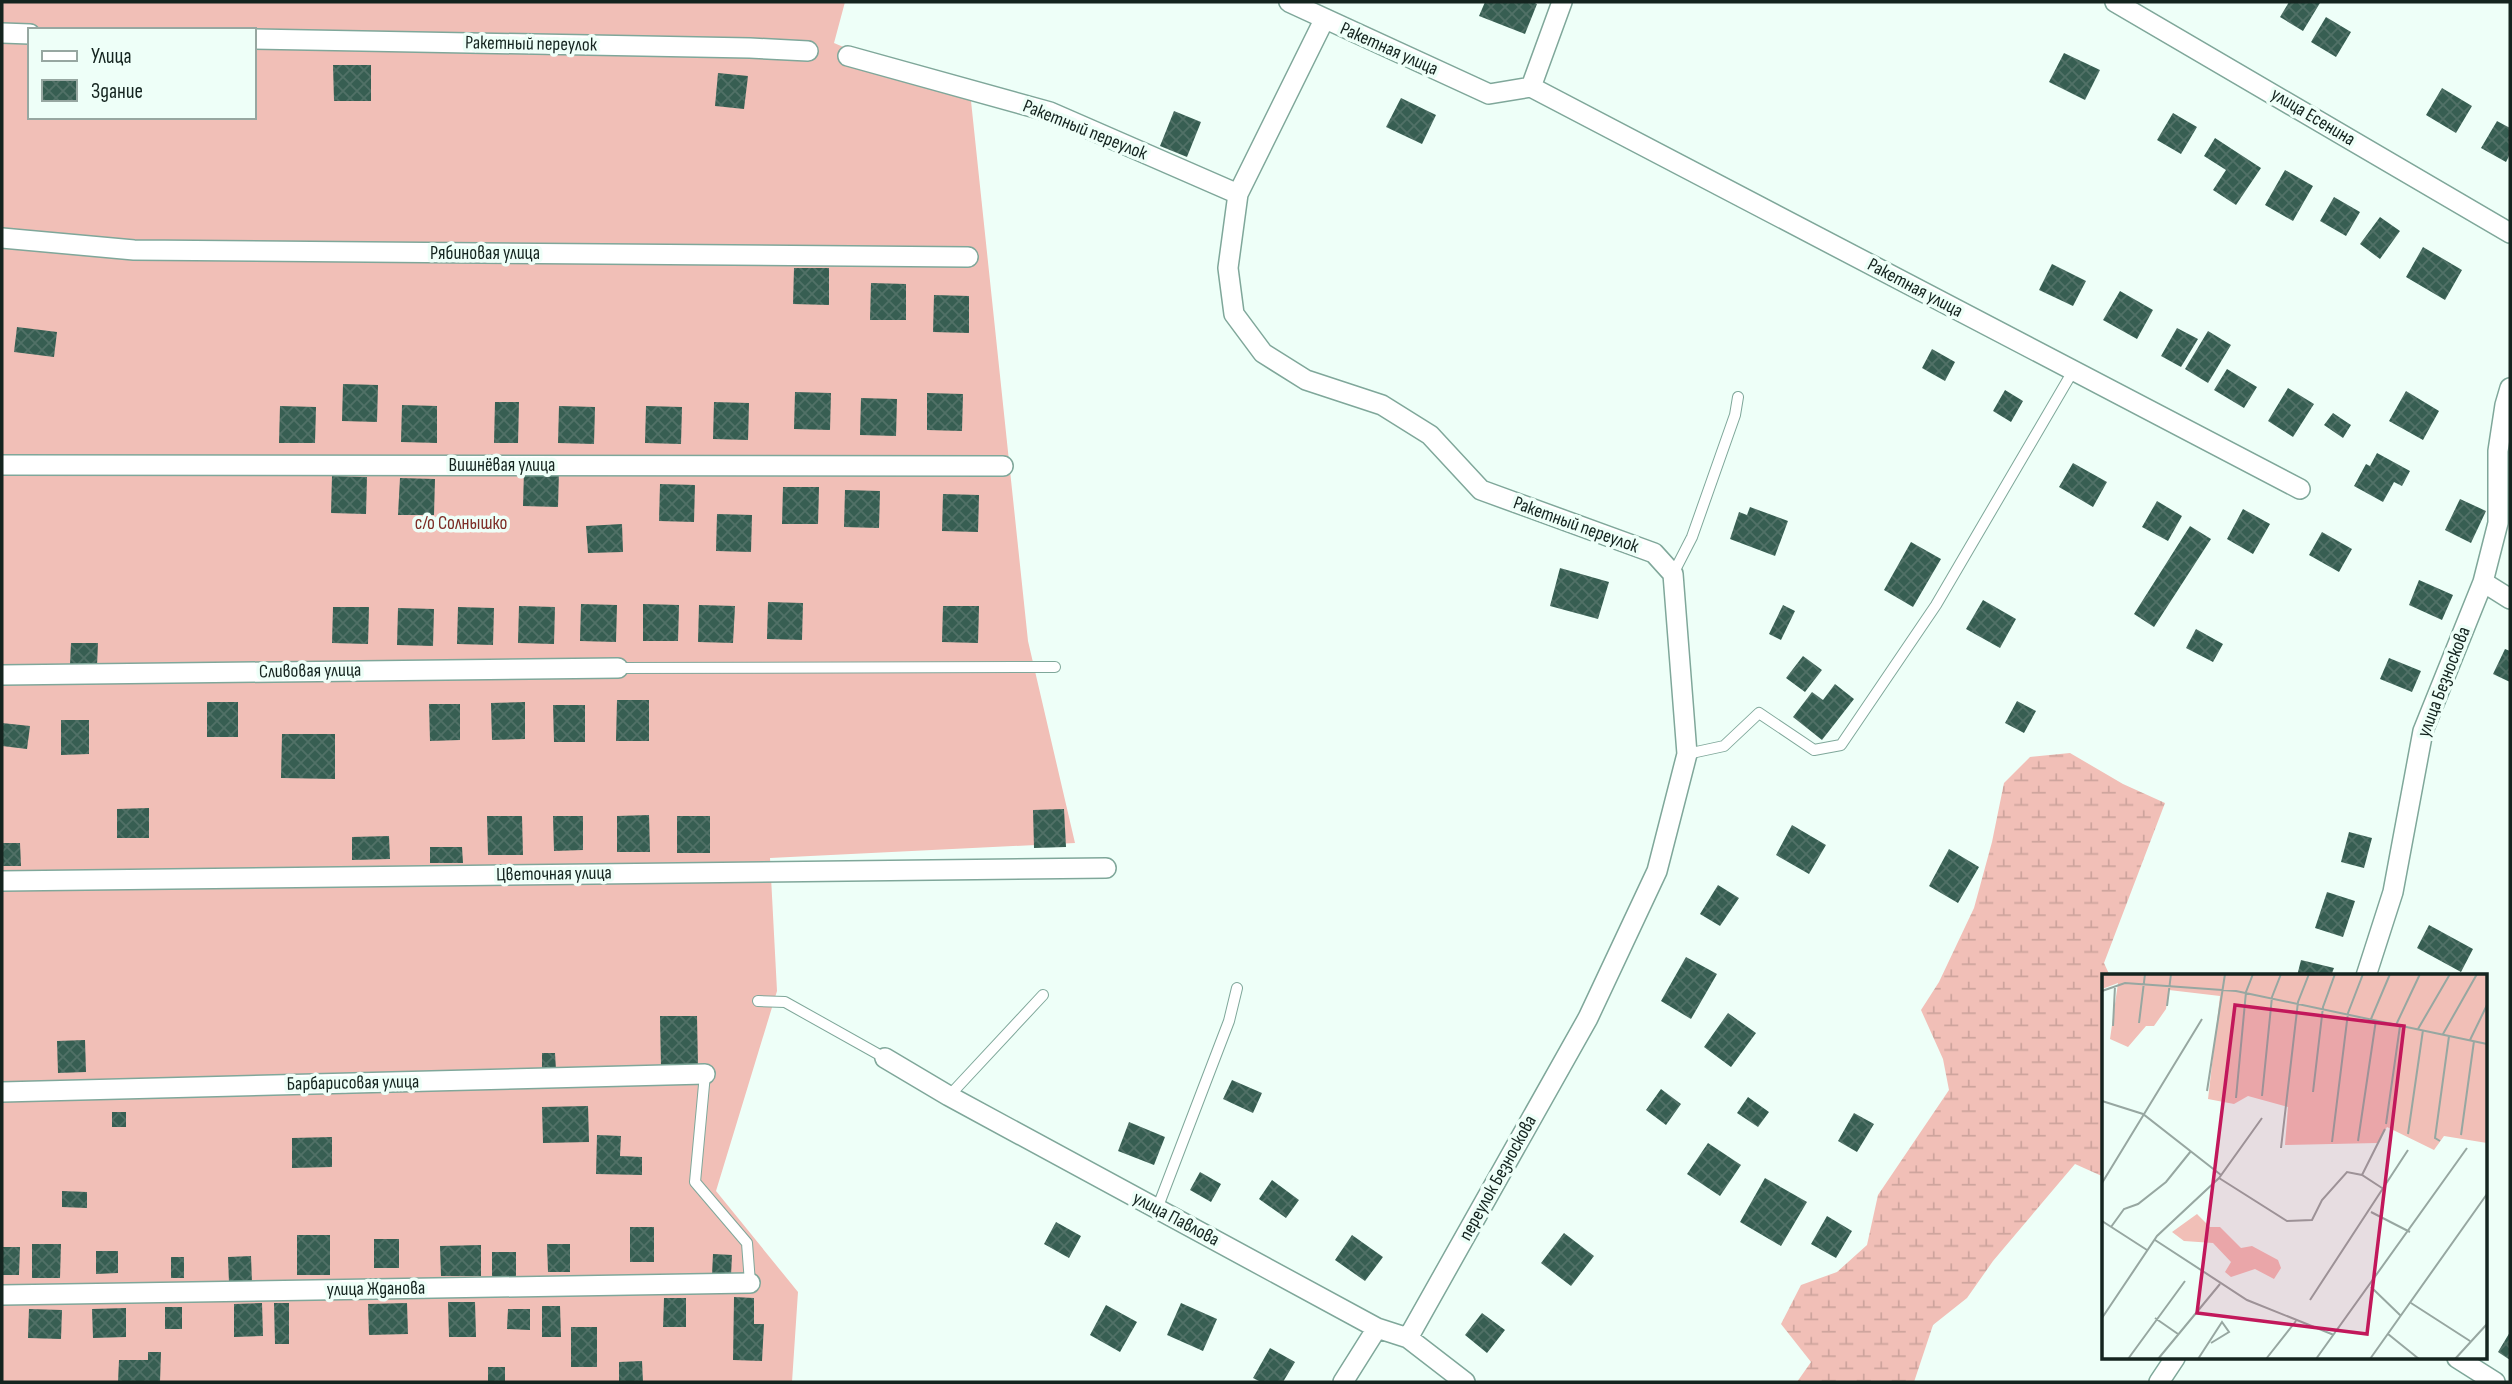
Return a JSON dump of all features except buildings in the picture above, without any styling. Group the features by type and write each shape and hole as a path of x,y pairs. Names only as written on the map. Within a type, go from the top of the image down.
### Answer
{"street":[{"name":"Ракетная улица","path":"1289,2 1489,94 1531,87 2300,489"},
{"path":"1531,87 1562,2"},
{"name":"улица Есенина","path":"2115,2 2142,8 2510,233"},
{"name":"Ракетный переулок","path":"1324,20 1238,194 1228,268 1234,314 1263,353 1306,380 1382,405 1430,435 1481,490 1654,554 1673,574"},
{"path":"2,33 28,34"},
{"name":"Ракетный переулок","path":"256,39 808,51"},
{"name":"Ракетный переулок","path":"848,56 1050,112 1238,194"},
{"name":"Рябиновая улица","path":"2,238 134,250 968,257"},
{"name":"улица Безноскова","path":"2367,974 2393,892 2423,731 2483,582 2498,523 2498,451 2510,388"},
{"name":"Вишнёвая улица","path":"2,465 1003,466"},
{"path":"1673,574 1687,754"},
{"path":"2483,582 2510,598"},
{"name":"Сливовая улица","path":"2,675 618,668"},
{"name":"переулок Безноскова","path":"1408,1338 1588,1018 1657,871 1687,754"},
{"name":"Цветочная улица","path":"2,881 1106,868"},
{"name":"улица Павлова","path":"884,1058 949,1096 1377,1328 1408,1338 1465,1382"},
{"name":"Барбарисовая улица","path":"2,1092 705,1074"},
{"name":"улица Жданова","path":"2,1295 750,1283"},
{"path":"1343,1382 1377,1328"},
{"path":"2159,1382 2174,1360"},
{"path":"2460,1360 2495,1382"}],"lane":[{"path":"1687,754 1724,746 1759,713 1814,750 1841,745 1936,604 2073,371"},
{"path":"1673,574 1692,537 1735,415 1738,397"},
{"path":"618,668 1055,667"},
{"path":"1157,1209 1229,1021 1237,988"},
{"path":"949,1096 1043,995"},
{"path":"758,1000 785,1002 884,1058"},
{"path":"705,1074 695,1182 747,1243 750,1283"}],"green space":[{"name":"с/о Солнышко","path":"2,2 845,2 834,43 971,101 1028,641 1075,843 770,858 777,991 716,1191 798,1292 792,1382 2,1382"},
{"path":"2070,753 2123,784 2165,803 2104,963 2109,974 2102,974 2102,1176 2075,1164 1993,1261 1967,1298 1933,1325 1914,1382 1797,1382 1811,1362 1781,1324 1801,1285 1837,1272 1867,1245 1878,1195 1949,1090 1943,1059 1921,1010 1939,982 1974,908 1992,842 2004,783 2030,757"}]}
